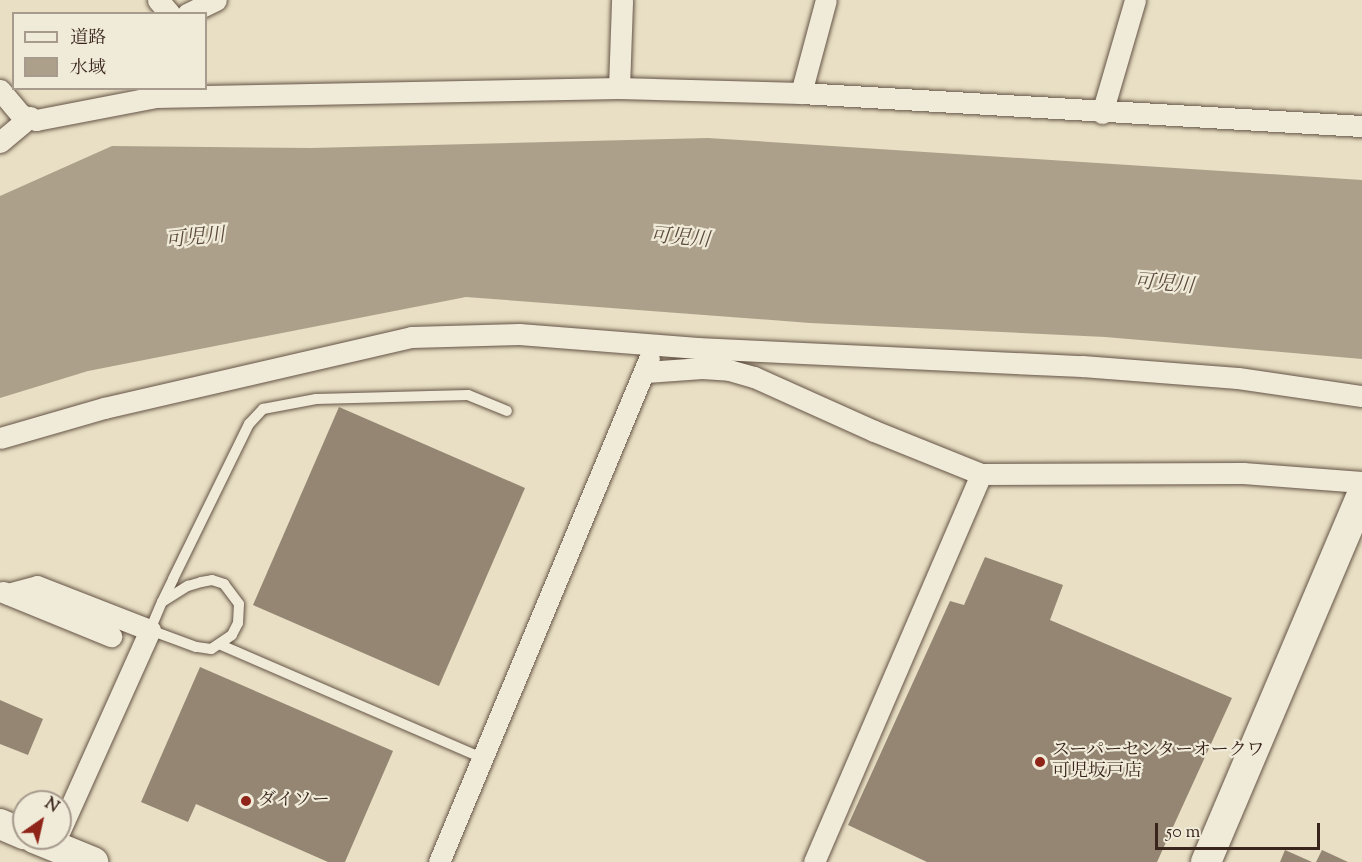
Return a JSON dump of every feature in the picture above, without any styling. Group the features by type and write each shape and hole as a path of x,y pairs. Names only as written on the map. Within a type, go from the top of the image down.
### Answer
{"street":[{"path":"158,0 168,12"},
{"path":"191,12 216,0"},
{"path":"619,88 622,0"},
{"path":"801,93 826,0"},
{"path":"1102,113 1135,0"},
{"path":"0,90 21,115 36,120 156,93 619,88 801,93 1102,113 1362,126"},
{"path":"0,142 30,117"},
{"path":"0,438 104,408 411,337 519,334 652,344 1082,366 1238,378 1362,396"},
{"path":"439,862 646,372 652,344"},
{"path":"646,372 702,368 729,370 754,376 874,431 981,474 1243,473 1362,482"},
{"path":"814,862 981,474"},
{"path":"1206,862 1362,495"},
{"path":"4,592 37,586 150,630 72,796"},
{"path":"4,592 111,636"},
{"path":"66,850 93,862"}],"lane":[{"path":"162,602 195,584 212,579 224,584 239,604 240,613 232,635 221,645 211,649 196,647 150,630 162,602 249,424 263,409 316,399 468,395 507,411"},
{"path":"221,645 482,758"}],"water":[{"name":"可児川","path":"708,138 1362,180 1362,359 1105,337 810,323 466,297 88,371 0,398 0,196 112,146 311,148"}],"building":[{"path":"339,407 525,488 439,686 253,605"},
{"name":"スーパーセンターオークワ 可児坂戸店","path":"985,557 1063,585 1050,620 1232,698 1157,862 927,862 848,825 950,601 964,605"},
{"path":"200,667 393,751 345,862 328,862 196,804 188,822 141,802"},
{"path":"0,700 43,719 28,755 0,744"},
{"path":"1285,850 1312,862 1280,862"},
{"path":"1322,850 1348,862 1316,862"}],"place":[{"name":"スーパーセンターオークワ 可児坂戸店","path":"1040,762"},
{"name":"ダイソー","path":"246,801"}]}
